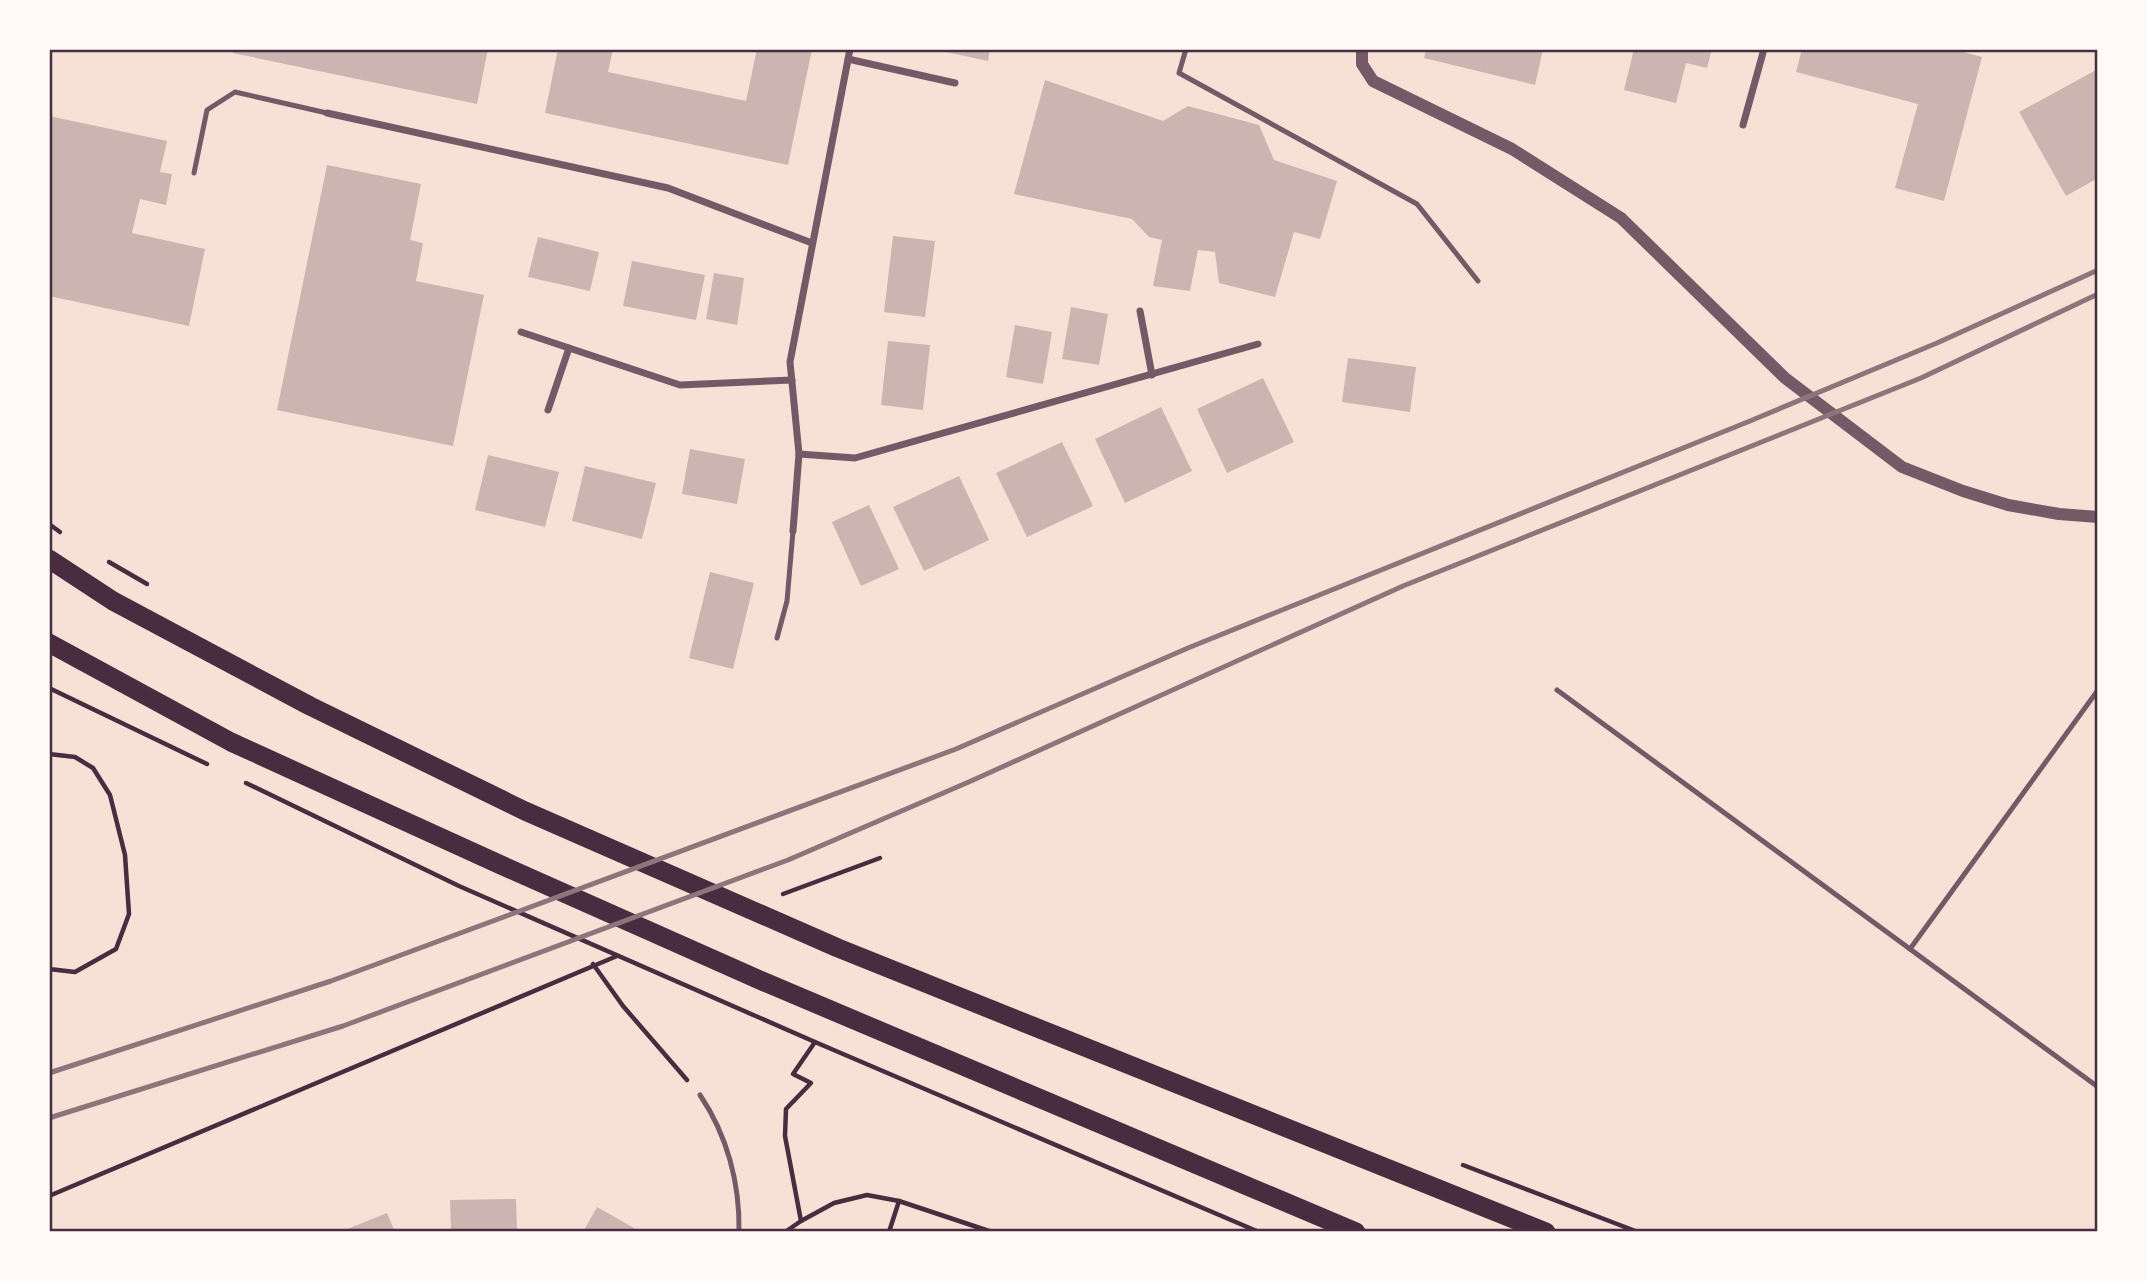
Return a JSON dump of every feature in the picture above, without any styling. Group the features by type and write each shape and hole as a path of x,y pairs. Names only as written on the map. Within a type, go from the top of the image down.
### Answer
{"highway":[{"path":"49,559 113,601 298,699 525,811 838,948 1546,1232"},
{"path":"49,643 231,742 500,865 762,981 1356,1232"}],"street":[{"path":"793,531 799,454 790,362 850,49"},
{"path":"1362,49 1363,64 1373,81 1512,149 1621,218 1785,378 1902,467 1962,491 2008,505 2059,514 2098,517"},
{"path":"1743,125 1765,49"},
{"path":"848,59 955,83"},
{"path":"327,113 668,188 812,243"},
{"path":"1140,312 1152,375"},
{"path":"521,332 680,385 792,380"},
{"path":"799,454 855,458 1258,344"},
{"path":"548,410 569,348"}],"lane":[{"path":"1186,49 1179,73 1417,204 1478,281"},
{"path":"194,173 207,110 235,92 327,113"},
{"path":"777,638 787,601 793,531"},
{"path":"1557,690 2098,1087"},
{"path":"1910,949 2098,690"},
{"path":"700,1095 714,1115 729,1152 736,1190 739,1232"}],"path":[{"path":"49,688 210,766"},
{"path":"49,754 75,757 93,768 110,795 125,855 129,914 116,949 75,972 49,969"},
{"path":"235,778 459,886 1259,1232"},
{"path":"776,897 880,858"},
{"path":"49,1196 593,964 632,950"},
{"path":"593,964 623,1006 700,1095"},
{"path":"801,1221 785,1136 786,1109 811,1083 793,1074 816,1042"},
{"path":"785,1232 834,1203 867,1195 899,1201 992,1232"},
{"path":"888,1232 899,1201"}],"building":[{"path":"234,49 488,49 477,104 233,53"},
{"path":"558,49 613,49 608,72 746,101 757,49 812,49 788,165 545,113"},
{"path":"932,49 990,49 988,61"},
{"path":"1426,49 1543,49 1535,85 1424,58"},
{"path":"1634,49 1712,49 1707,68 1686,63 1676,103 1624,90"},
{"path":"1802,49 1952,49 1982,57 1944,201 1895,188 1918,104 1796,72"},
{"path":"2098,69 2098,178 2066,196 2019,112"},
{"path":"1045,80 1163,121 1188,106 1259,125 1274,160 1337,181 1320,239 1294,232 1275,297 1219,283 1215,252 1198,250 1190,291 1153,286 1162,240 1149,237 1132,219 1014,194"},
{"path":"49,116 167,141 160,172 172,174 166,205 140,199 132,233 205,249 189,326 49,296"},
{"path":"327,165 421,184 410,240 423,243 416,281 484,295 453,446 277,410"},
{"path":"893,236 935,241 925,317 884,312"},
{"path":"538,237 599,252 590,291 528,277"},
{"path":"632,261 705,275 696,320 623,306"},
{"path":"714,273 744,278 737,325 706,319"},
{"path":"1071,307 1108,314 1099,365 1062,359"},
{"path":"1015,325 1052,332 1043,384 1006,377"},
{"path":"888,341 930,345 923,410 881,405"},
{"path":"1348,358 1416,367 1410,412 1342,402"},
{"path":"1263,378 1294,442 1227,473 1197,409"},
{"path":"1161,407 1192,471 1125,503 1095,439"},
{"path":"1062,442 1093,506 1027,537 996,473"},
{"path":"690,449 745,459 737,504 682,494"},
{"path":"488,455 559,472 545,527 475,510"},
{"path":"585,466 656,483 642,539 572,521"},
{"path":"959,476 989,540 924,571 893,507"},
{"path":"869,505 899,569 861,586 832,522"},
{"path":"710,572 754,583 733,669 689,658"},
{"path":"516,1199 517,1232 451,1232 450,1200"},
{"path":"597,1207 641,1232 583,1232"},
{"path":"387,1213 395,1232 340,1232"}],"railway":[{"path":"49,1073 331,981 956,749 1188,648 1937,343 2098,270"},
{"path":"49,1118 343,1026 788,860 971,781 1403,586 1921,378 2098,294"}]}
